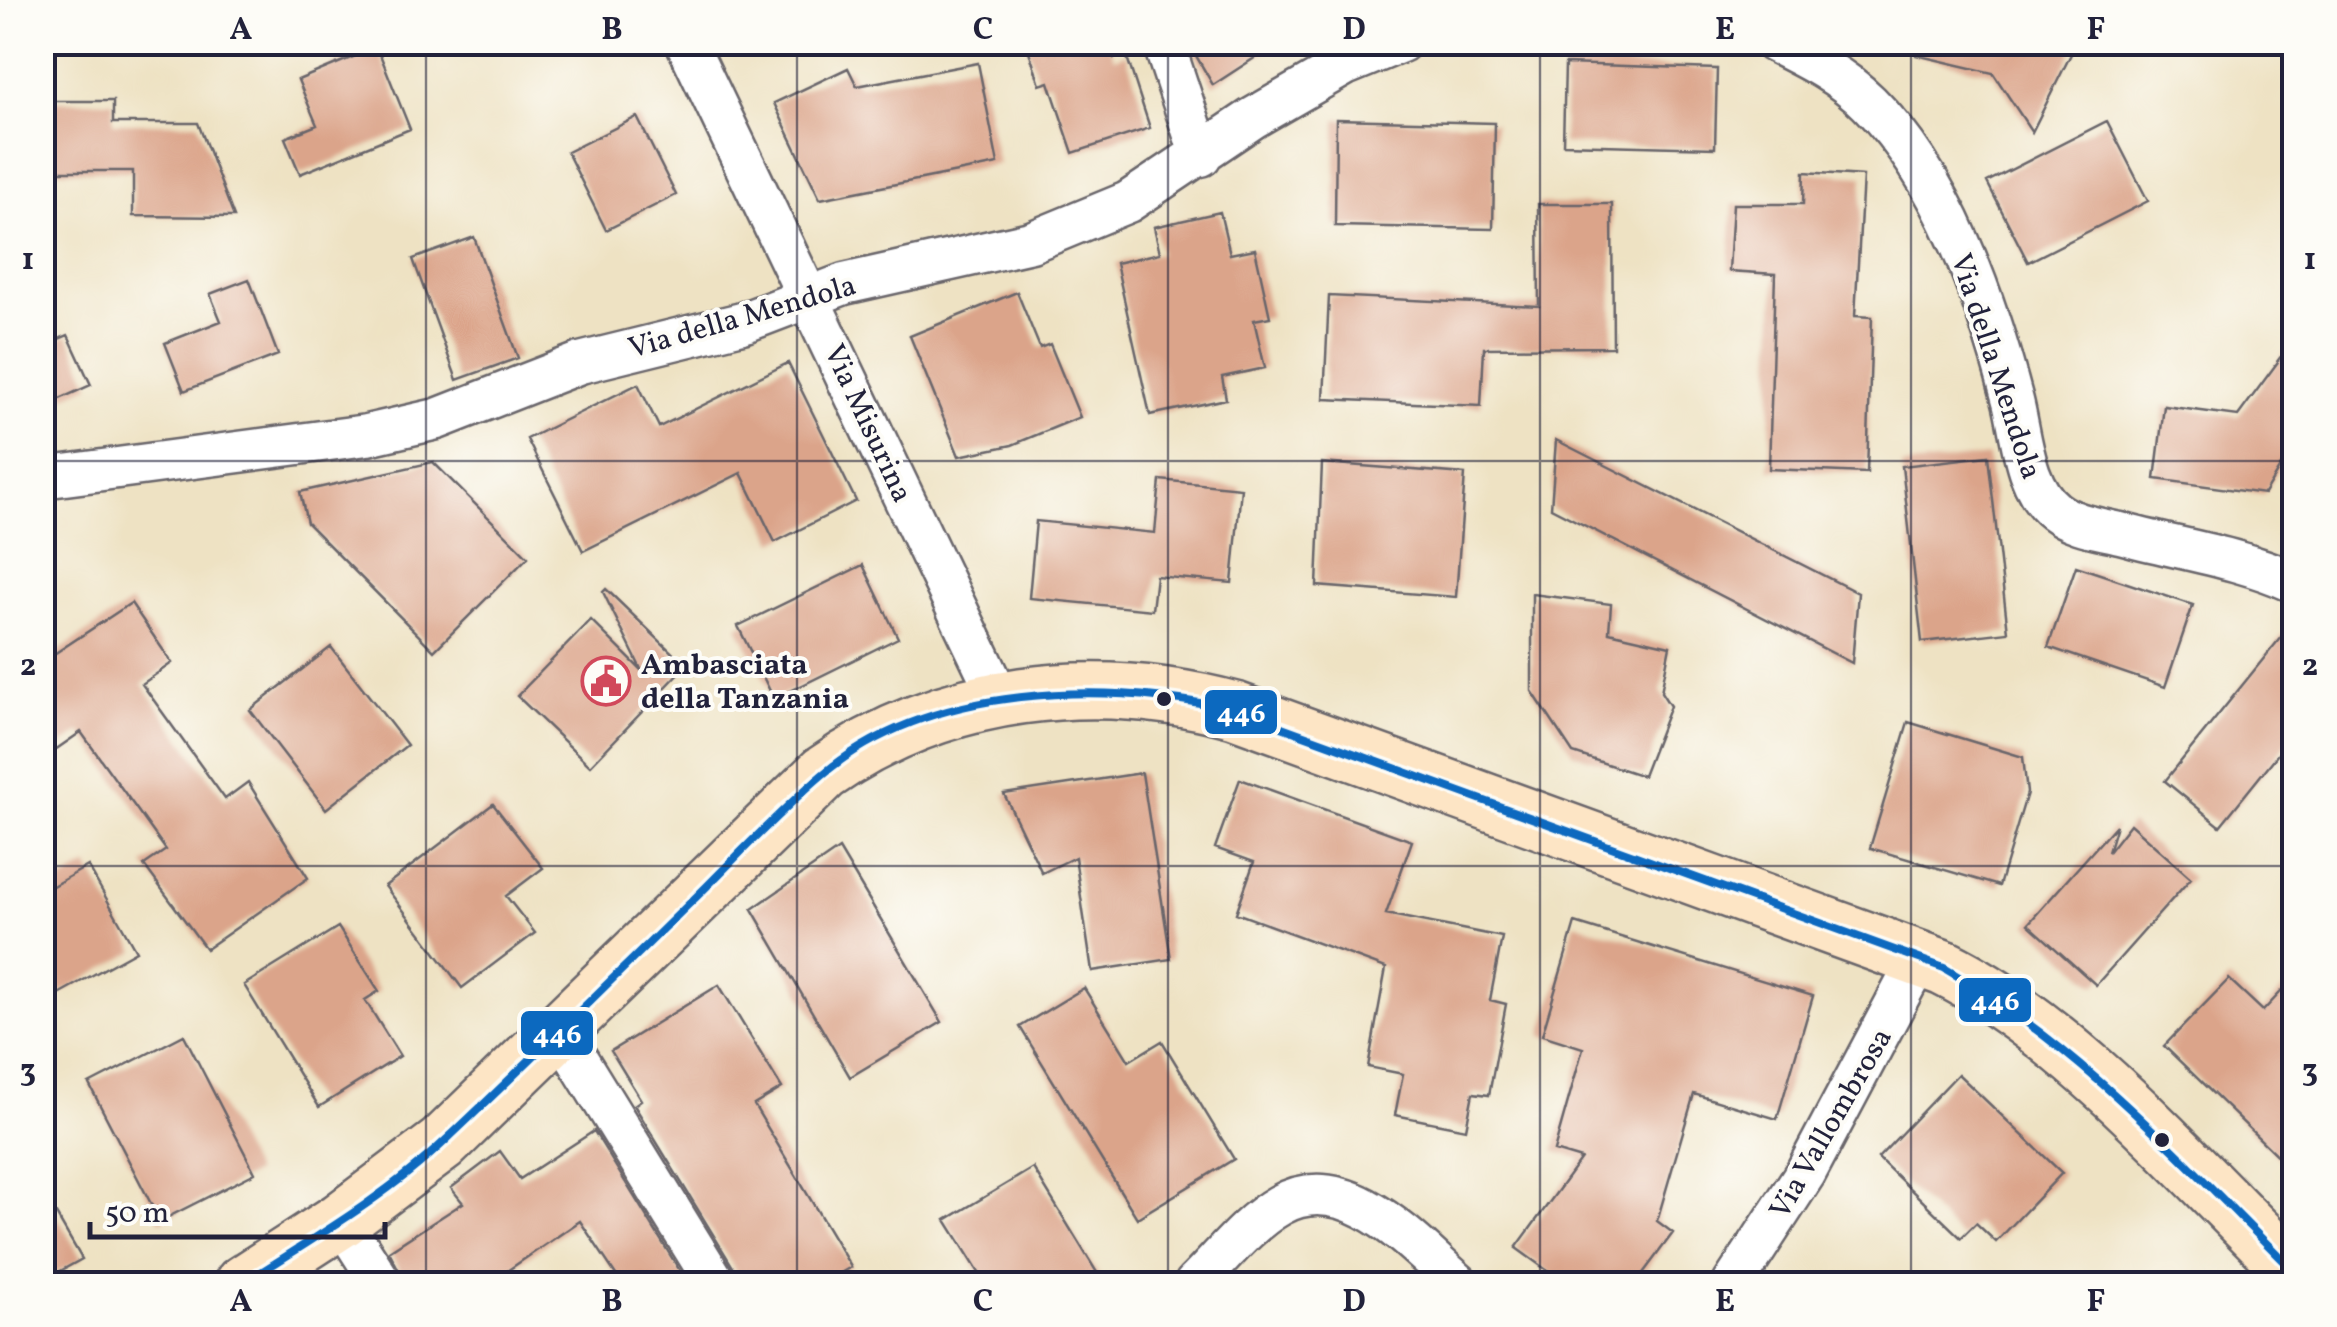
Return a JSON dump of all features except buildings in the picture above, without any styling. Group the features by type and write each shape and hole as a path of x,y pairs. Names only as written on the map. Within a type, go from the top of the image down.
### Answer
{"street":[{"name":"Via Misurina","path":"686,42 999,697"},
{"path":"1163,42 1201,156"},
{"name":"Via della Mendola","path":"42,478 140,469 423,423 580,363 742,323 844,284 1031,242 1128,202 1252,118 1318,80 1401,42"},
{"name":"Via della Mendola","path":"1774,42 1818,64 1871,105 1927,182 1969,270 2011,396 2031,480 2042,498 2072,521 2260,568 2294,582"},
{"path":"242,1284 340,1220 442,1144 824,773 895,733 999,697 1091,691 1184,698 1234,710 1920,957 2000,1000 2061,1047 2294,1271"},
{"name":"Via Vallombrosa","path":"1733,1284 1806,1172 1920,957"},
{"path":"560,1031 716,1284"},
{"path":"1195,1284 1270,1211 1298,1197 1315,1195 1340,1199 1377,1216 1459,1284"},
{"path":"340,1220 382,1284"}],"transit line":[{"name":"446","path":"242,1284 348,1216 423,1160 822,775 865,745 914,722 966,706 1020,697 1075,694 1130,695 1235,710 1944,968 1994,999 2086,1069 2294,1271"}],"place":[{"name":"Ambasciata della Tanzania","path":"606,681"}]}
